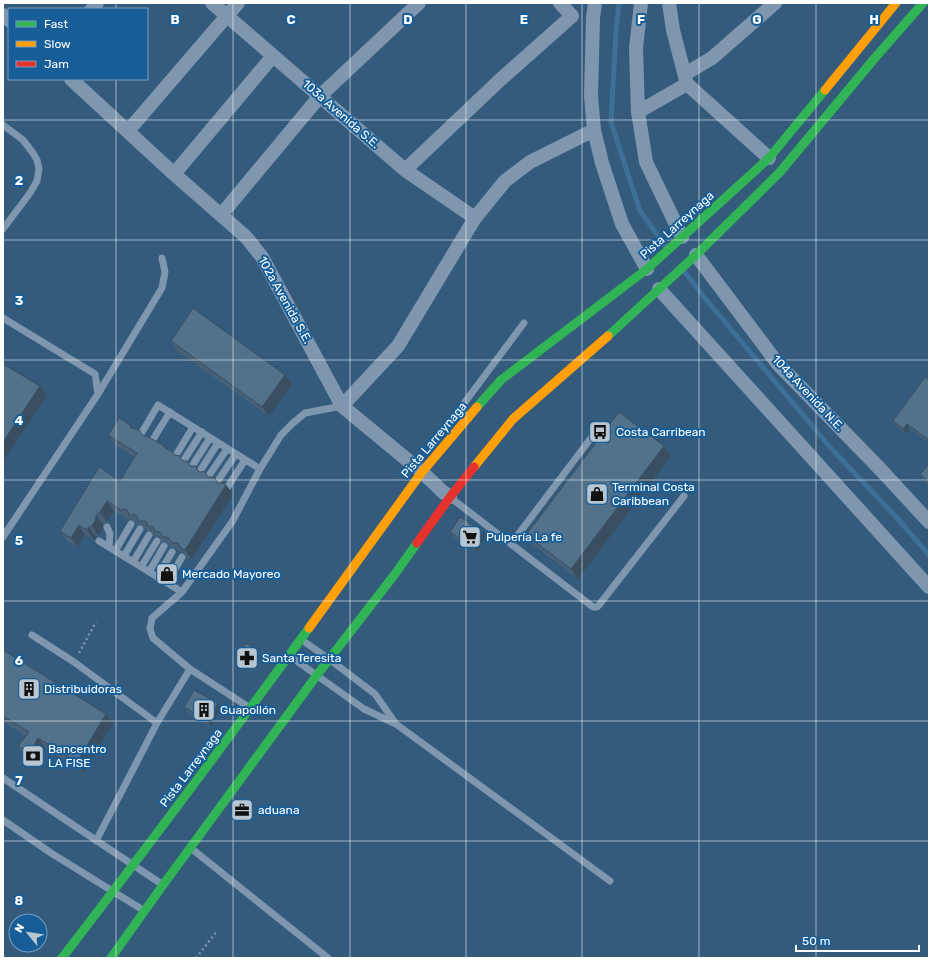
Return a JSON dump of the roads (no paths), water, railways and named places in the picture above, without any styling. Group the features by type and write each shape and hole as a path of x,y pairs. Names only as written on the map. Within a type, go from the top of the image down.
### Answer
{"main road":[{"name":"Pista Larreynaga","path":"62,958 250,709 422,472 466,420 501,380 649,267 769,158 896,3"},
{"path":"111,958 329,659 395,574 450,497 513,419 616,329 695,257 780,172 874,59 923,3"}],"street":[{"path":"3,10 8,3"},
{"name":"103a Avenida S.E.","path":"212,3 405,170 476,218"},
{"path":"128,131 238,3"},
{"path":"221,215 320,96 419,3"},
{"path":"405,170 501,79 572,16 560,3"},
{"path":"595,3 593,18 591,96 594,130 602,163 622,224 649,267"},
{"path":"641,3 636,48 638,112 646,162 681,239"},
{"path":"669,3 673,30 686,79 769,158"},
{"path":"638,112 686,79 775,3"},
{"path":"174,174 273,56"},
{"name":"102a Avenida S.E.","path":"72,80 174,174 246,237 262,257 342,406 450,497"},
{"path":"342,406 398,346 476,218 505,181 530,162 594,130"},
{"name":"104a Avenida N.E.","path":"695,257 778,364 882,470 929,522"},
{"path":"662,286 929,588"}],"lane":[{"path":"3,125 23,140 37,160 39,169 37,181 30,193 3,229"},
{"path":"3,537 98,394 162,288 165,272 162,258"},
{"path":"3,318 95,374 98,394"},
{"path":"466,420 463,416 462,407 524,323"},
{"path":"141,434 158,405 260,469"},
{"path":"250,709 190,669 153,638 150,629 152,618 182,592 232,522 260,469 281,435 305,413 342,406"},
{"path":"152,441 170,412"},
{"path":"176,455 193,427"},
{"path":"184,460 202,432"},
{"path":"192,466 210,438"},
{"path":"511,544 591,438"},
{"path":"200,471 218,443"},
{"path":"208,477 227,448"},
{"path":"217,482 236,454"},
{"path":"227,488 245,460"},
{"path":"450,497 588,604 593,607 597,607 684,496"},
{"path":"112,549 131,524"},
{"path":"107,527 110,534 112,549"},
{"path":"124,556 140,529"},
{"path":"133,562 149,535"},
{"path":"99,540 182,592"},
{"path":"141,567 157,541"},
{"path":"149,572 164,546"},
{"path":"157,576 172,552"},
{"path":"167,583 182,557"},
{"path":"32,635 74,662 157,723"},
{"path":"301,639 375,694 396,724"},
{"path":"289,655 364,709 396,724 610,881"},
{"path":"96,840 157,723 190,669"},
{"path":"3,778 163,885"},
{"path":"3,820 51,853 145,911"},
{"path":"190,848 328,958"}],"waterway":[{"path":"619,3 611,122 640,211 666,247"},
{"path":"684,271 703,296 829,446 897,518 929,555"}],"place":[{"name":"Costa Carribean","path":"600,432"},
{"name":"Terminal Costa Caribbean","path":"597,494"},
{"name":"Pulpería La fe","path":"470,537"},
{"name":"Mercado Mayoreo","path":"167,574"},
{"name":"Santa Teresita","path":"247,658"},
{"name":"Distribuidoras","path":"29,689"},
{"name":"Guapollón","path":"204,710"},
{"name":"Bancentro LA FISE","path":"33,756"},
{"name":"aduana","path":"242,810"}]}
